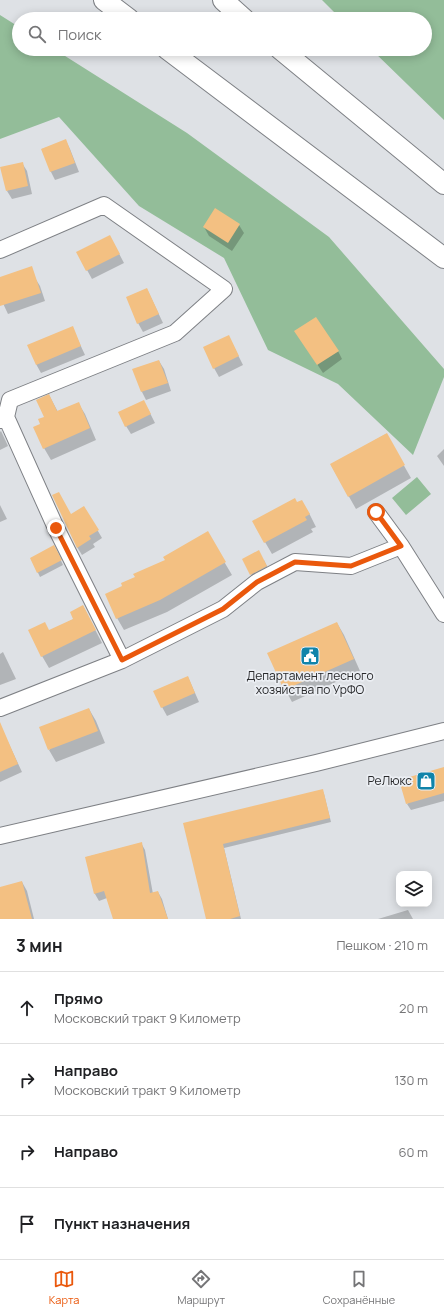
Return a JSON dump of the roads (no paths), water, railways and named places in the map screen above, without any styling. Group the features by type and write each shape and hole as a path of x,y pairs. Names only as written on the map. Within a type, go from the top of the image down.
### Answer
{"main road":[{"path":"104,0 120,12"},
{"path":"223,0 236,12"},
{"path":"176,56 444,258"},
{"path":"289,56 444,184"}],"street":[{"path":"0,250 104,205 224,289 175,333 10,400 3,419 122,660"},
{"path":"376,512 401,546 444,614"},
{"path":"0,708 122,660 223,609 257,582 295,562 351,566 401,546"},
{"path":"0,836 316,763 444,731"}],"place":[{"name":"Департамент лесного хозяйства по УрФО","path":"310,656"},
{"name":"РеЛюкс","path":"426,781"}]}
